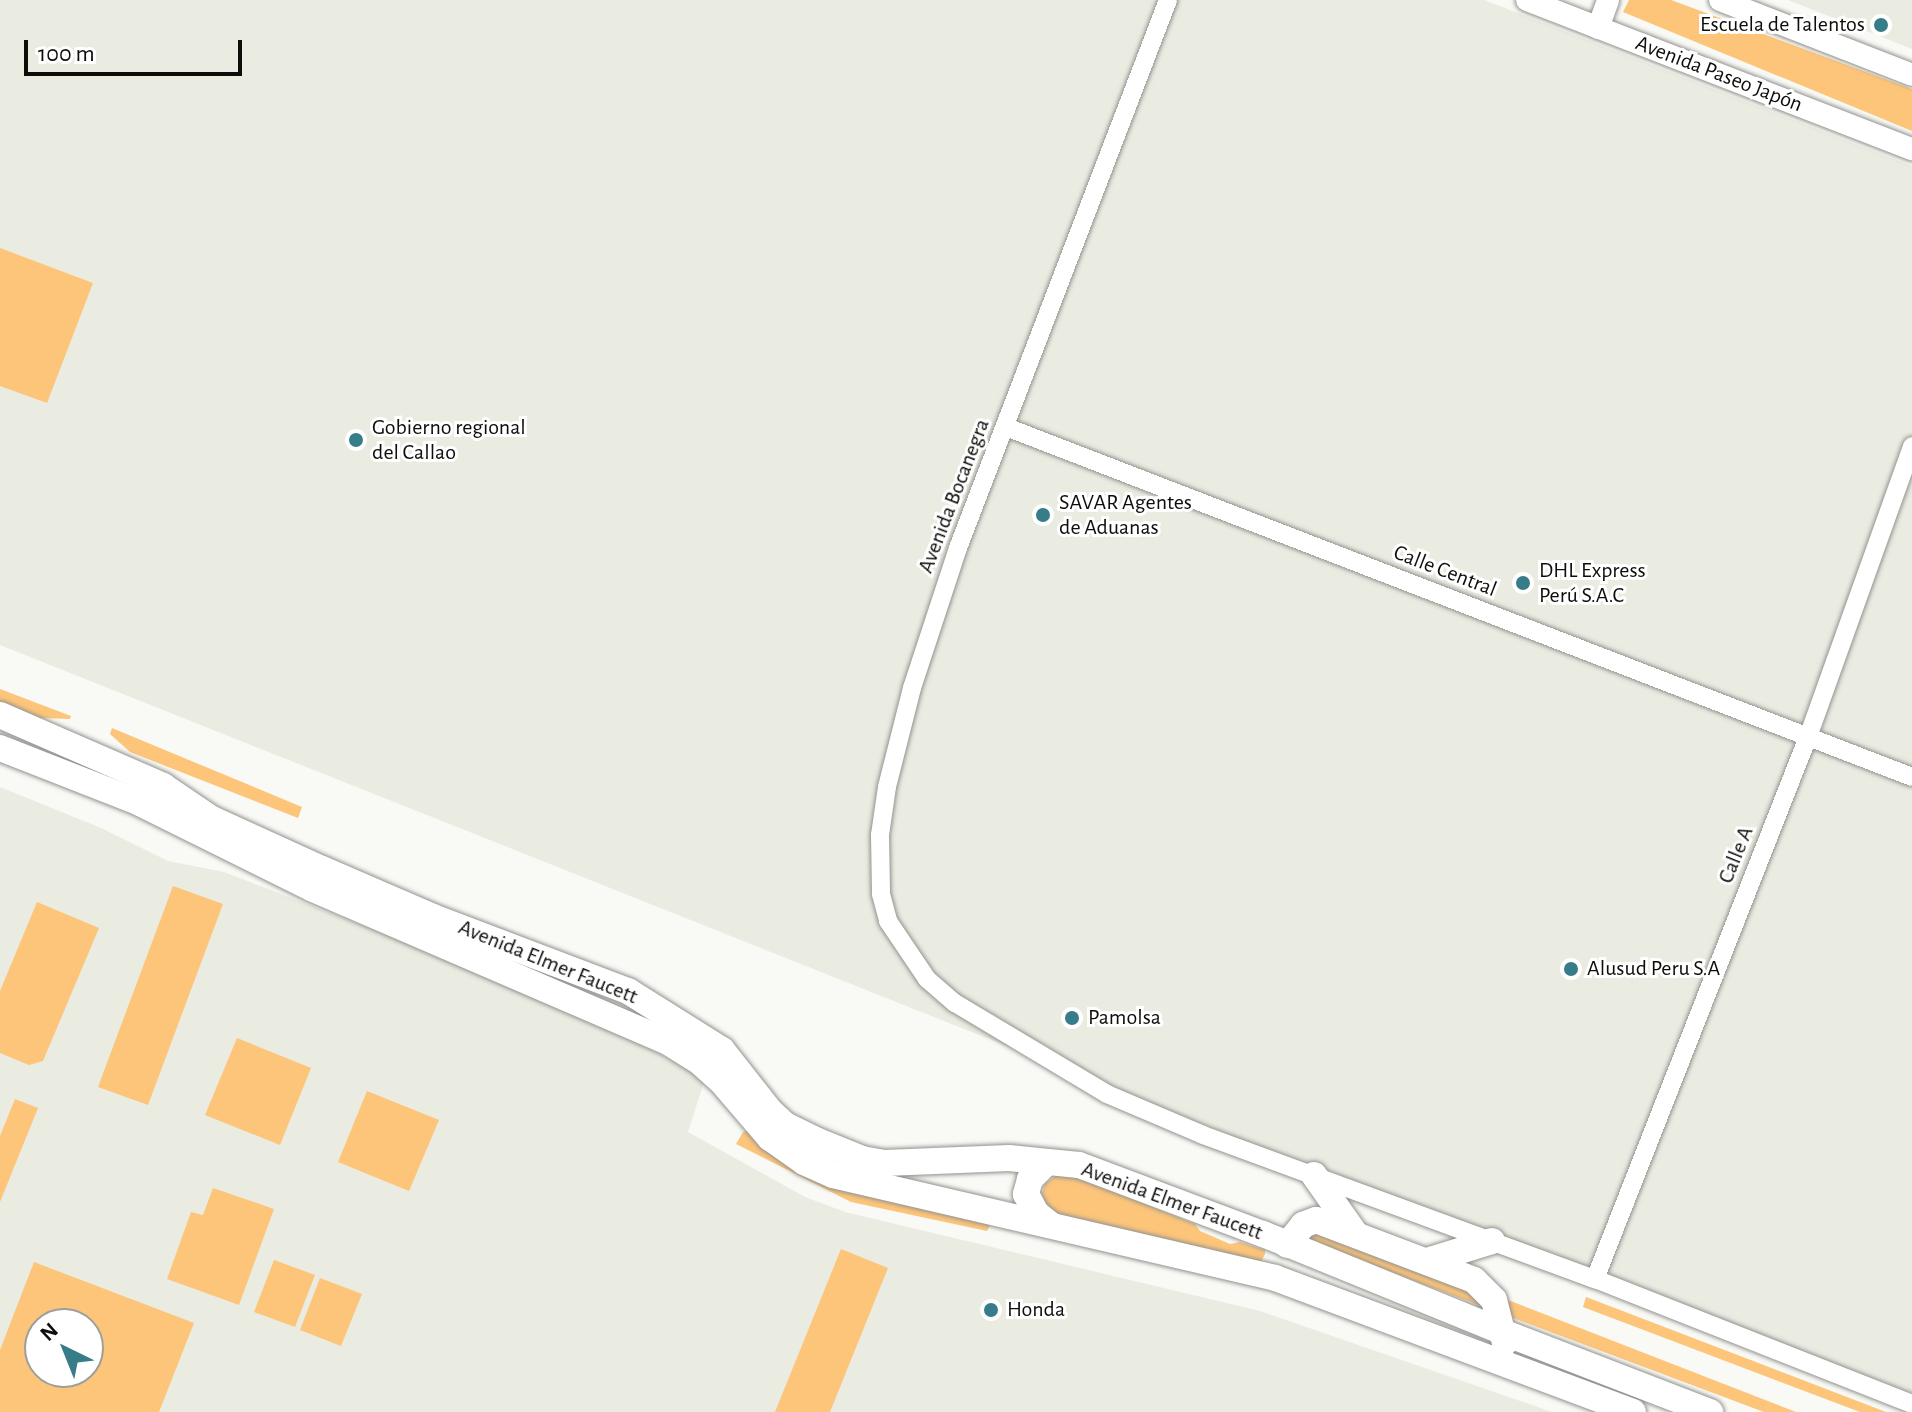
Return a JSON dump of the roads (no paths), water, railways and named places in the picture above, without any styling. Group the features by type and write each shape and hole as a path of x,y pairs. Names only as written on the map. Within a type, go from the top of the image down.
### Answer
{"highway":[{"name":"Avenida Elmer Faucett","path":"0,715 163,786 210,818 322,869 433,917 628,991 729,1055 770,1111 800,1134 862,1159 885,1163 1009,1158 1079,1165 1287,1245 1678,1406 1710,1412"},
{"name":"Avenida Elmer Faucett","path":"0,748 140,803 313,889 668,1042 701,1063 722,1082 770,1138 804,1162 833,1175 1275,1278 1633,1412"},
{"path":"1047,1162 1030,1179 1026,1194 1036,1213 1054,1226"},
{"path":"1314,1175 1354,1232"},
{"path":"1287,1245 1303,1225 1316,1220 1474,1280 1494,1300 1505,1333 1504,1362"},
{"path":"1427,1261 1492,1241"}],"main road":[{"name":"Avenida Paseo Japón","path":"1527,0 1912,149"},
{"path":"1598,28 1608,0"},
{"path":"1720,0 1912,75"}],"street":[{"name":"Avenida Bocanegra","path":"1168,0 958,548 912,688 887,787 880,835 881,894 888,921 927,979 955,1003 1107,1094 1194,1131 1314,1175"},
{"name":"Calle Central","path":"1006,427 1912,777"},
{"name":"Calle A","path":"1595,1279 1808,737 1912,446"},
{"path":"1314,1175 1595,1279 1912,1404"}],"place":[{"name":"Escuela de Talentos","path":"1881,25"},
{"name":"Gobierno regional del Callao","path":"356,440"},
{"name":"SAVAR Agentes de Aduanas","path":"1043,515"},
{"name":"DHL Express Perú S.A.C","path":"1523,583"},
{"name":"Alusud Peru S.A","path":"1571,969"},
{"name":"Pamolsa","path":"1072,1018"},
{"name":"Honda","path":"991,1310"}]}
